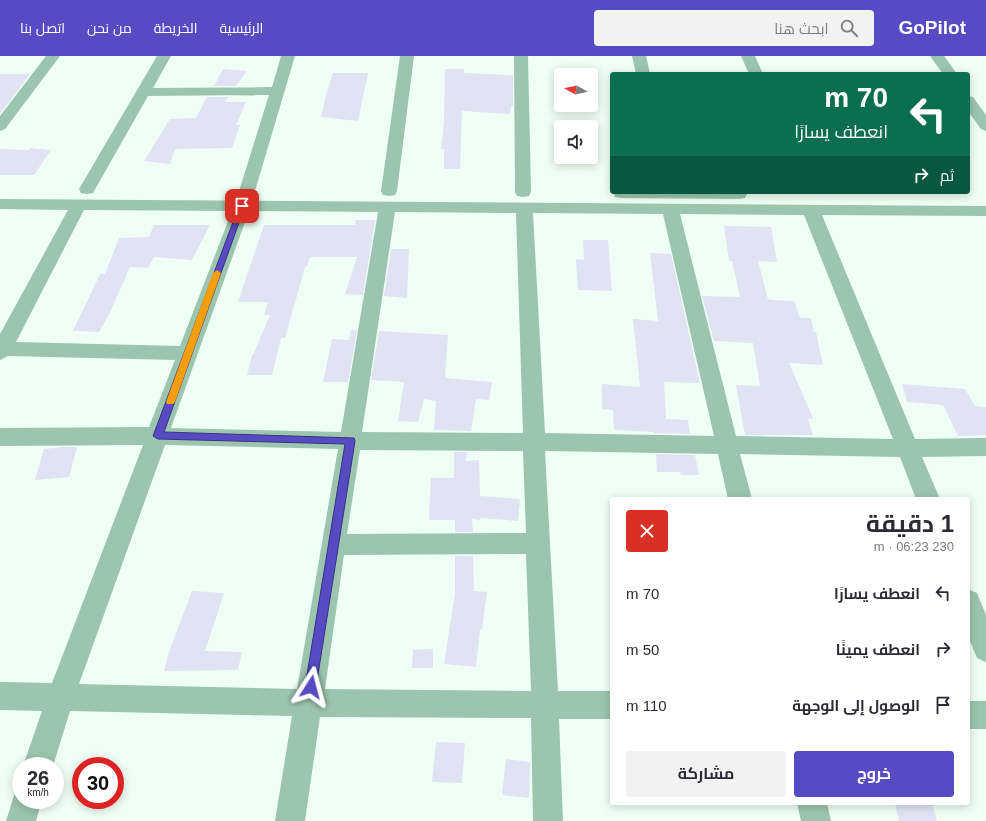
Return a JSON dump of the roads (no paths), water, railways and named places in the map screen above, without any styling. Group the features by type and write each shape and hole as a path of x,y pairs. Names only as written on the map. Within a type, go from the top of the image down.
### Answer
{"street":[{"path":"0,126 52,56"},
{"path":"164,56 83,197 1,351 188,353"},
{"path":"41,757 60,698 245,198 288,56"},
{"path":"287,818 308,703 350,441 388,199 407,56"},
{"path":"521,56 524,199 545,704 548,821"},
{"path":"639,56 643,72"},
{"path":"748,56 755,72"},
{"path":"937,56 949,72"},
{"path":"143,92 278,91"},
{"path":"973,113 986,126"},
{"path":"0,189 83,197 524,199 986,196"},
{"path":"0,204 83,197"},
{"path":"668,198 811,210 986,211"},
{"path":"668,198 740,497"},
{"path":"811,210 927,497"},
{"path":"0,437 158,436 350,441 727,444 907,448 986,447"},
{"path":"333,545 538,543"},
{"path":"970,606 986,649"},
{"path":"0,696 308,703 610,705"},
{"path":"970,715 986,715"},
{"path":"812,805 816,821"},
{"path":"21,821 24,809"}]}
